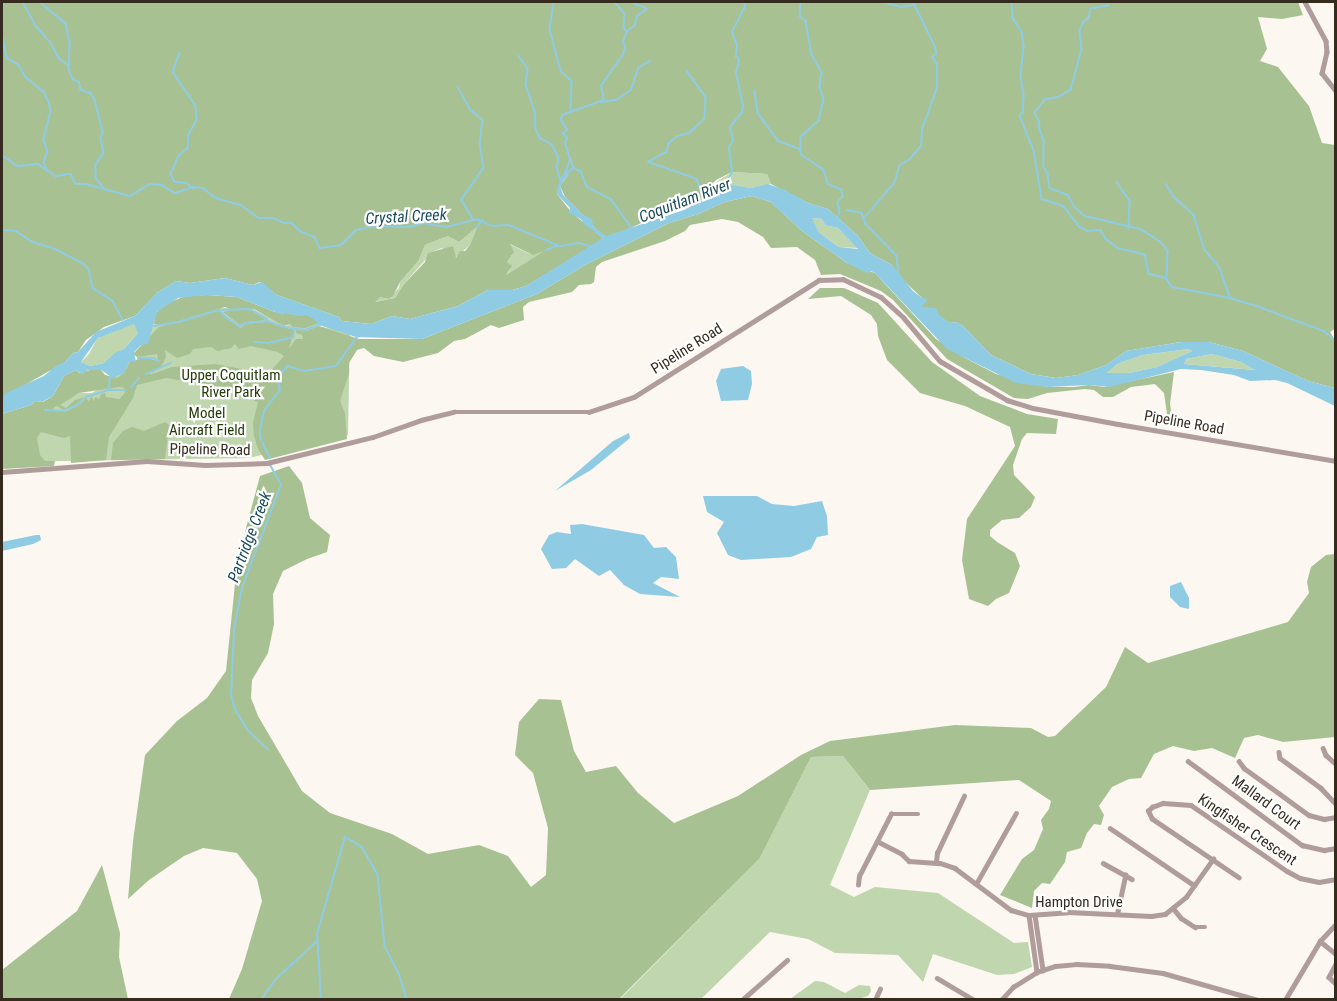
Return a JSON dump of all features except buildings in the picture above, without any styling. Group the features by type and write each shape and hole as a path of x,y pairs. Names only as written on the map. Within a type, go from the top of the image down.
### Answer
{"street":[{"path":"1305,2 1326,41 1327,52 1322,68 1323,76 1335,91"},
{"name":"Pipeline Road","path":"2,472 147,461 195,465 267,463 372,437 421,420 454,412 589,412 634,397 819,280 843,279 881,297 904,318 940,361 1007,400 1033,408 1335,461"},
{"path":"1323,748 1335,764"},
{"path":"1280,752 1280,759 1321,788 1335,804"},
{"name":"Mallard Court","path":"1188,761 1302,845 1324,850 1335,848"},
{"path":"1239,761 1244,768 1309,815 1324,819 1335,817"},
{"path":"936,862 937,854 964,795"},
{"name":"Kingfisher Crescent","path":"1213,859 1152,819 1148,811 1163,803 1191,805 1293,875 1319,882 1335,879"},
{"path":"976,884 1016,813"},
{"path":"858,885 859,876 891,814 918,814"},
{"path":"1110,828 1194,885"},
{"name":"Hampton Drive","path":"877,841 902,854 909,861 936,862 955,868 1011,910 1032,915 1068,912 1151,916 1173,908"},
{"path":"1204,927 1195,927 1181,918 1173,908 1213,859 1239,878"},
{"path":"1104,863 1132,879"},
{"path":"1117,914 1125,875"},
{"path":"1032,915 1040,971"},
{"path":"1286,999 1320,941 1335,924"},
{"path":"1320,941 1335,954"},
{"path":"742,999 787,960"},
{"path":"1001,999 1018,983 1040,971 1076,964 1163,973 1258,999"},
{"path":"1335,964 1329,977 1335,984"},
{"path":"937,978 974,999"},
{"path":"875,999 880,989"}],"green space":[{"path":"2,2 1298,2 1303,15 1282,19 1258,17 1267,49 1260,61 1278,67 1309,106 1322,143 1335,145 1336,328 1330,332 1335,340 1335,388 1308,381 1243,351 1209,342 1181,342 1126,351 1106,365 1078,375 1056,378 1031,374 991,355 963,326 956,322 950,323 922,307 922,298 899,276 892,265 870,253 858,236 828,209 808,203 771,184 767,174 732,172 716,180 710,186 710,195 693,205 648,220 610,237 602,235 565,197 560,186 557,194 572,213 603,238 601,241 526,286 512,290 488,290 458,306 410,319 392,316 371,324 342,321 339,317 277,295 260,282 253,285 225,278 190,283 176,281 158,292 135,316 104,327 86,340 78,352 73,353 65,362 2,398","holes":["477,227 470,245 465,251 460,251 456,258 453,246 428,253 425,262 404,284 395,298 375,302 380,297 388,299 393,296 400,282 419,260 425,245 448,236 459,242","510,244 533,255 544,251 506,275 512,266 507,262 514,252"]},
{"path":"732,172 767,174 771,184 751,188 730,186 710,195 710,186"},
{"path":"752,196 771,202 802,231 847,263 875,273 936,339 996,374 1048,387 1089,385 1104,387 1174,372 1170,404 1173,422 1168,421 1164,393 1155,384 1131,387 1113,397 1103,397 1094,390 1085,389 1047,393 1028,399 1014,398 947,359 893,300 881,291 840,274 821,275 815,260 797,247 771,248 763,237 738,222 722,219 690,225 685,231 665,241 602,262 596,267 594,282 591,284 579,285 572,292 529,302 523,307 524,320 499,328 491,325 465,339 454,341 438,353 403,362 374,356 364,348 357,350 349,363 349,374 340,401 345,413 347,439 265,460 254,436 253,423 258,402 216,386 166,378 137,385 133,398 109,437 106,460 71,463 70,436 64,438 41,432 37,438 40,455 45,461 55,461 54,466 2,469 2,414 31,405 35,401 43,402 53,396 64,376 76,370 80,373 93,369 101,370 105,375 117,378 124,373 130,361 146,358 158,361 157,354 137,357 133,354 159,327 218,311 240,328 246,324 268,322 294,330 289,349 296,339 303,339 302,335 296,333 296,330 306,331 319,326 359,339 422,339 537,294 585,265 669,223 725,202","holes":["235,344 239,349 251,346 278,352 284,356 268,374 215,364 172,367 146,374 161,367 166,357 165,350 177,358 190,354 193,349 211,347 218,351 231,348","124,388 125,393 119,399 106,397 105,393 101,394 99,399 95,397 94,401 91,396 89,401 86,398 81,404 65,412 52,409 57,406 63,410 76,405 84,397 75,400 66,408 60,405 79,393"]},
{"path":"811,218 822,219 825,225 838,228 858,248 839,247 819,232"},
{"path":"477,227 470,245 455,258 442,248 432,252 395,298 374,302 380,297 388,299 399,288 400,282 419,260 425,245 448,236 459,242"},
{"path":"509,244 530,254 546,250 506,275 510,270 507,262 512,255"},
{"path":"820,288 844,288 878,303 932,362 980,396 1027,414 1058,419 1056,434 1027,433 1022,439 1013,465 1014,475 1035,497 1031,507 1019,518 1002,520 990,530 990,536 1015,553 1020,566 1009,593 988,606 969,599 962,560 967,519 1015,446 1010,427 965,406 920,393 887,360 878,336 877,324 871,315 841,296 808,299"},
{"path":"185,296 237,297 275,312 308,315 320,323 305,328 293,327 290,324 284,326 254,309 235,308 254,311 266,320 245,322 240,325 223,312 233,310 225,307 169,324 154,324 155,314 166,304"},
{"name":"Upper Coquitlam River Park","path":"215,308 251,308 286,326 290,324 307,327 320,323 322,326 316,326 350,332 348,435 249,458 2,462 2,418 37,404 62,402 79,393 92,393 137,360 154,324 169,324"},
{"path":"148,318 148,331 143,340 138,340 137,334 124,349 104,363 90,366 81,362 89,354 97,339 104,334 134,323 138,331 137,324"},
{"path":"1189,349 1192,351 1157,367 1129,373 1107,373 1117,364 1143,355"},
{"path":"1212,354 1241,362 1255,370 1184,364 1186,359"},
{"path":"165,422 169,425 165,459 111,460 113,443 123,431 132,427 144,431"},
{"path":"289,466 302,483 310,518 330,535 327,552 283,571 273,594 274,624 268,653 252,680 251,698 258,716 302,791 330,813 392,834 428,854 479,845 508,856 531,887 546,875 548,828 533,773 515,755 519,722 539,699 561,700 574,751 586,772 616,766 638,793 674,823 738,796 801,755 830,741 955,725 1031,728 1048,737 1055,736 1106,687 1125,647 1148,663 1288,622 1309,593 1307,582 1311,567 1326,555 1335,554 1335,737 1283,742 1258,735 1244,738 1235,758 1212,748 1194,751 1173,746 1154,754 1141,778 1129,779 1112,787 1099,806 1104,815 1101,825 1094,824 1087,833 1081,848 1067,852 1065,862 1050,884 1042,883 1034,891 1032,908 1000,895 1022,859 1034,850 1043,829 1041,820 1049,809 1051,801 1019,780 870,790 843,756 811,757 760,858 619,999 229,999 242,969 262,901 257,879 237,853 203,848 184,856 149,880 128,899 133,841 145,755 177,721 207,698 226,671 235,584 246,528 260,476"},
{"path":"843,756 870,790 830,885 854,897 875,887 938,893 1014,943 1028,942 1032,967 1014,974 997,975 933,954 923,982 898,955 835,953 808,939 770,932 701,999 619,1000 760,858 811,757"},
{"path":"102,865 120,933 119,957 128,999 2,999 2,970 77,911"},
{"path":"815,981 824,982 845,993 859,985 870,986 871,991 868,996 858,999 790,999"}],"water":[{"path":"567,167 568,175 560,186 563,195 583,215 592,219 593,226 606,236 684,210 730,185 751,188 768,184 785,190 808,203 828,209 858,236 870,253 892,265 913,291 922,298 928,299 922,307 936,308 939,315 950,323 956,322 963,326 991,355 1031,374 1056,378 1078,375 1106,365 1126,351 1181,342 1209,342 1243,351 1308,381 1335,388 1335,406 1287,383 1275,380 1250,381 1234,375 1201,370 1181,369 1110,387 1089,385 1048,387 1016,383 947,349 875,273 871,271 867,273 847,263 802,231 771,202 752,196 725,202 669,223 585,265 537,294 422,339 356,337 322,326 308,315 298,316 286,313 283,315 237,297 207,295 178,298 157,312 148,344 141,345 134,352 136,362 130,361 124,373 113,378 101,370 88,370 82,374 76,370 64,376 53,396 42,402 35,401 31,405 2,414 2,398 6,393 44,376 57,365 65,362 73,353 78,352 96,332 135,316 158,292 176,281 190,283 225,278 253,285 262,282 277,295 339,317 342,321 371,324 392,316 410,319 458,306 488,290 512,290 526,286 603,238 584,224 581,219 569,213 570,208 557,194 558,185","holes":["812,218 822,219 825,225 838,228 858,249 839,247 819,232","134,324 138,333 124,349 115,353 104,363 90,366 81,362 98,338","1189,349 1192,351 1157,367 1129,373 1107,373 1117,364 1143,355","1212,354 1241,362 1255,370 1184,364 1186,359"]},
{"path":"743,366 751,371 752,384 748,400 721,401 716,381 721,369"},
{"path":"629,433 630,438 591,470 555,491 613,441"},
{"path":"703,496 757,496 772,504 794,506 822,501 827,516 828,535 817,537 811,549 791,557 741,560 728,555 717,533 724,522 707,512"},
{"path":"582,524 644,535 654,548 666,547 676,557 679,579 661,577 653,583 680,597 640,594 624,585 610,570 599,576 575,559 566,568 552,569 541,549 549,535 557,532 571,534 570,525"},
{"path":"40,535 41,540 2,551 2,542"},
{"path":"1181,582 1189,598 1189,609 1180,607 1170,597 1170,586"}],"waterway":[{"path":"23,2 59,58 68,65"},
{"path":"40,2 66,24 70,43 69,70 73,79 79,82 81,90 91,93 95,100 103,132 101,138 104,153 96,165 96,178 104,188"},
{"path":"615,2 625,14 624,28 627,31"},
{"path":"567,169 570,159 565,143 567,138 563,134 567,130 561,120 562,115 604,100 601,86 623,54 625,48 623,42 627,31 635,25 637,16 647,9 630,2"},
{"name":"Coquitlam River","path":"730,185 728,180 732,172 729,147 733,141 730,127 742,112 743,106 736,73 739,60 736,57 737,45 732,32 745,6 744,2"},
{"path":"801,2 800,16 806,21 812,55 822,72 820,87 824,99 819,121 801,137 801,151"},
{"path":"884,2 901,7 913,5"},
{"path":"865,217 894,183 900,165 910,159 921,146 922,129 937,88 937,65 932,57 936,54 935,47 913,2"},
{"path":"1012,2 1013,18 1022,32 1024,47 1021,76 1024,96 1023,113 1020,116 1034,150 1042,199 1064,206 1080,227 1088,231 1101,230 1106,239 1118,248 1145,254 1149,274 1166,278 1172,287 1230,298 1262,308 1324,331 1336,341"},
{"path":"554,4 550,30 561,71 572,81 571,110"},
{"path":"1109,6 1091,9 1089,18 1080,30 1082,49 1071,90 1060,97 1045,100 1035,113 1044,140 1044,167 1048,174 1050,188 1068,195 1075,207 1085,216 1141,229 1161,242 1168,251 1167,277"},
{"path":"2,31 7,58 19,65 26,77 44,92 49,102 51,111 44,140 48,152 44,162 47,170"},
{"path":"180,53 173,72 196,106 197,120 189,135 188,148 179,156 171,174 175,182 187,183 193,188"},
{"path":"519,56 528,69 526,85 535,111 536,129 540,138 552,144 559,158 557,167 561,181"},
{"path":"601,102 616,100 631,90 638,68 650,61"},
{"name":"Coquitlam River","path":"687,71 706,97 705,119 690,133 677,137 669,144 667,152 649,162 697,179 704,198"},
{"path":"458,87 471,110 483,120 480,143 484,168 462,200 473,219"},
{"path":"755,91 758,113 778,141 800,149 802,155 824,170 828,184 842,190 843,197 838,202 840,212 838,218"},
{"name":"Crystal Creek","path":"2,155 18,166 38,164 56,176 71,174 76,184 86,184 130,196 150,184 162,185 175,193 193,187 203,188 216,198 241,205 259,218 273,218 284,223 292,223 300,231 315,237 320,248 341,245 356,230 375,226 408,227 424,223 446,227 477,219 493,226 509,225 560,246 579,243 590,246"},
{"path":"568,172 573,168 571,159"},
{"path":"573,168 581,171 587,187 611,199 632,228"},
{"path":"1117,182 1130,201 1129,228"},
{"path":"1166,184 1174,197 1194,215 1205,250 1220,268 1230,297"},
{"path":"847,210 862,213 866,224 897,256 899,276"},
{"name":"Crystal Creek","path":"477,227 482,221"},
{"path":"2,230 16,231 33,242 53,248 83,263 89,269 93,288 113,301 123,320"},
{"path":"546,250 557,246"},
{"path":"222,310 250,309 267,319"},
{"path":"154,326 179,322 219,310 240,326 246,323 268,321 284,327 305,330 321,324"},
{"path":"255,342 268,343 293,337 295,329"},
{"name":"Partridge Creek","path":"270,459 260,438 260,429 264,411 280,390 278,383 282,372 288,366 304,371 336,366 357,337"},
{"path":"138,358 154,358 159,361"},
{"path":"146,374 171,363"},
{"path":"45,410 63,411 79,404 86,397 109,390 110,376"},
{"path":"131,387 139,378"},
{"path":"110,390 125,390"},
{"name":"Partridge Creek","path":"268,750 248,731 236,712 231,696 234,629 242,588 281,485 270,465"},
{"path":"321,1000 317,934 345,837 362,847 378,875 385,946 399,973 407,1000"},
{"path":"261,1000 275,980 316,942"}],"park label":[{"name":"Model Aircraft Field","path":"207,422"}]}
